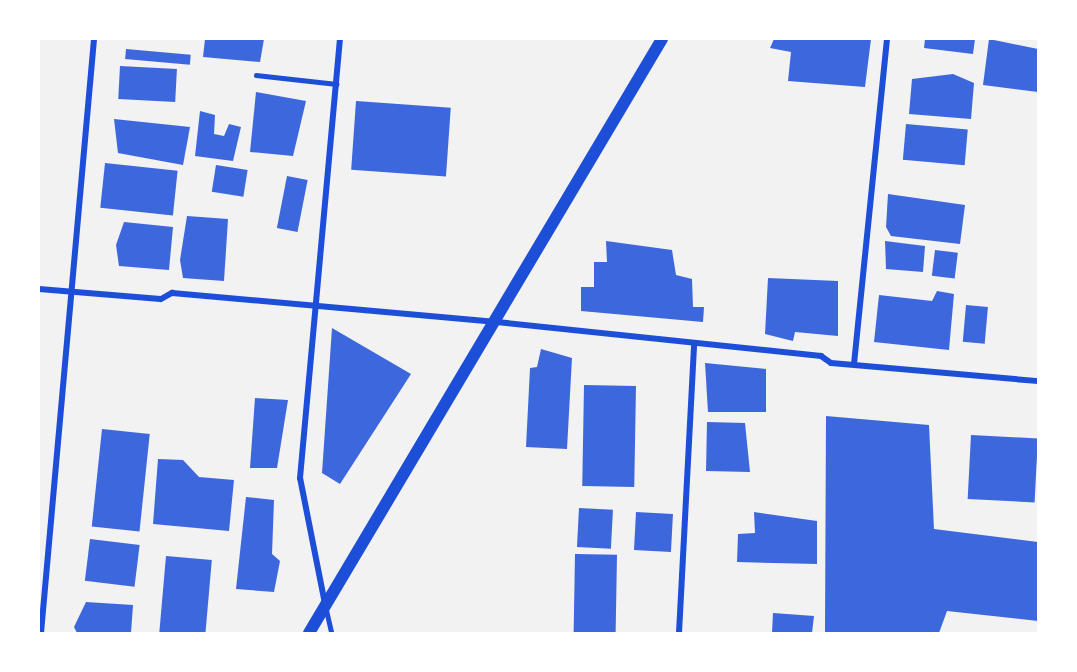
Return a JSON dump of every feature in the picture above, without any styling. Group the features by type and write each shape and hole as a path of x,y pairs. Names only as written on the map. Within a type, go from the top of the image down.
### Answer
{"main road":[{"path":"309,633 497,322 662,39"}],"street":[{"path":"41,633 94,39"},
{"path":"325,606 300,478 340,39"},
{"path":"854,364 887,39"},
{"path":"39,289 161,298 172,293 497,322 821,356 831,363 1038,381"},
{"path":"679,633 694,343"}],"lane":[{"path":"256,75 336,84"},
{"path":"325,606 332,633"}],"building":[{"path":"205,39 264,39 260,62 203,57"},
{"path":"774,39 871,39 865,87 788,81 791,52 770,48"},
{"path":"925,39 975,39 973,54 924,48"},
{"path":"989,39 1038,49 1038,92 983,85"},
{"path":"126,49 191,55 190,65 125,59"},
{"path":"120,66 177,69 175,102 118,99"},
{"path":"953,74 974,83 971,119 909,114 912,79"},
{"path":"256,92 306,101 293,156 250,152"},
{"path":"356,101 451,108 446,176 351,170"},
{"path":"200,111 215,115 214,134 224,136 229,124 241,127 233,161 195,156"},
{"path":"114,119 190,127 183,165 118,153"},
{"path":"906,124 968,129 965,165 903,160"},
{"path":"105,163 178,171 173,215 100,208"},
{"path":"216,165 248,170 243,197 212,192"},
{"path":"287,176 308,180 298,232 277,228"},
{"path":"888,194 965,205 960,244 891,236 886,227"},
{"path":"187,216 228,219 224,281 183,278 180,260"},
{"path":"124,222 173,227 169,270 119,266 116,245"},
{"path":"606,241 672,250 676,275 692,279 693,307 704,307 703,322 581,311 581,287 594,287 594,262 607,262"},
{"path":"885,241 925,246 923,272 886,269"},
{"path":"935,250 958,253 955,279 932,276"},
{"path":"768,278 838,281 838,336 795,332 793,341 765,334"},
{"path":"937,291 954,294 949,350 874,342 879,295 932,301"},
{"path":"966,305 988,307 985,344 963,342"},
{"path":"332,328 411,374 340,484 322,473"},
{"path":"541,349 572,358 567,449 526,447 530,368 537,367"},
{"path":"705,363 766,369 766,412 708,412"},
{"path":"584,385 636,386 634,487 582,486"},
{"path":"255,398 288,400 277,468 250,468"},
{"path":"826,416 929,425 934,529 1038,542 1038,621 947,611 939,633 825,632"},
{"path":"707,422 745,423 750,472 706,471"},
{"path":"102,429 150,434 139,531 92,526"},
{"path":"971,435 1038,439 1035,502 968,499"},
{"path":"158,459 183,460 199,477 234,480 229,531 153,524"},
{"path":"246,497 274,500 272,554 280,561 274,592 236,589"},
{"path":"579,508 613,510 611,549 577,547"},
{"path":"636,512 673,514 671,552 634,550"},
{"path":"754,512 817,521 817,564 737,562 738,534 755,533"},
{"path":"90,539 140,545 135,587 85,581"},
{"path":"575,554 617,555 616,633 574,633"},
{"path":"166,556 212,560 205,633 159,633"},
{"path":"86,602 133,605 131,633 77,633 74,627"},
{"path":"773,613 814,616 812,633 772,633"}]}
